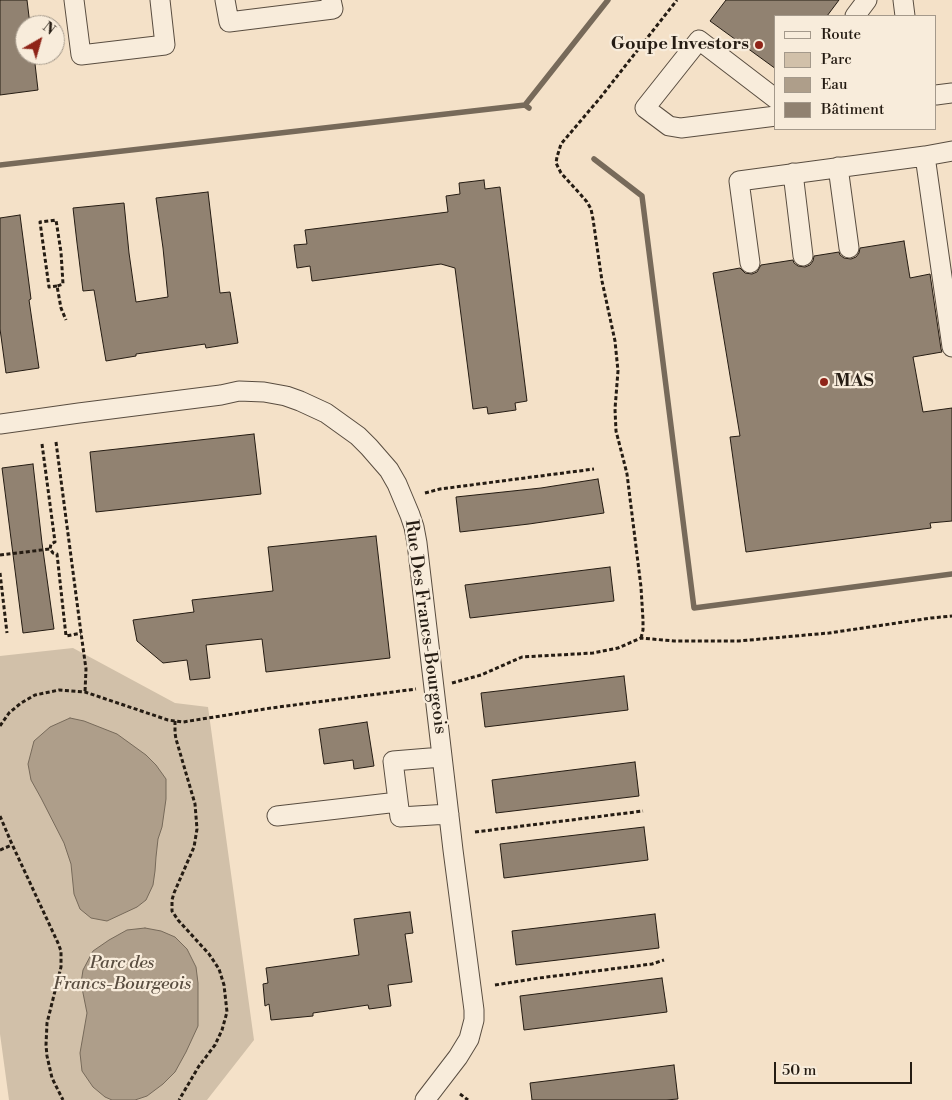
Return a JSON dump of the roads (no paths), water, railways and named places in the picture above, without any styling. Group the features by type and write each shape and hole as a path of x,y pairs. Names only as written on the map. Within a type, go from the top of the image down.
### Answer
{"street":[{"path":"74,0 81,55 165,45 160,0"},
{"path":"226,0 229,22 272,8 333,9 332,0"},
{"path":"856,15 867,0"},
{"path":"903,0 905,15"},
{"path":"774,97 699,40 645,108 669,126 681,128 774,116"},
{"path":"937,95 952,93"},
{"path":"750,264 739,181 952,151"},
{"path":"924,156 952,347"},
{"path":"838,167 849,248"},
{"path":"793,173 803,256"},
{"name":"Rue Des Francs-Bourgeois","path":"0,424 247,391 274,393 300,401 326,413 347,427 369,447 388,470 404,499 414,526 417,543 473,997 474,1020 469,1038 458,1057 425,1100"},
{"path":"442,757 393,762 400,817 449,814"},
{"path":"277,816 398,802"}],"water":[{"path":"70,718 84,721 117,734 146,755 166,779 166,799 162,827 158,839 153,885 146,900 137,907 107,921 91,918 80,909 74,894 71,864 64,843 31,780 28,764 34,741 50,727"},
{"path":"145,928 161,931 175,937 187,949 196,967 198,1026 175,1072 163,1084 147,1096 135,1100 112,1100 93,1087 82,1071 80,1053 87,1013 81,983 83,970 93,951 109,940 127,930"}],"waterway":[{"path":"525,105 608,0"},
{"path":"0,165 525,105 529,108"},
{"path":"594,159 642,196 694,608 952,574"}],"place":[{"name":"Goupe Investors","path":"759,45"},
{"name":"MAS","path":"824,382"}],"park label":[{"name":"Parc des Francs-Bourgeois","path":"122,974"}]}
